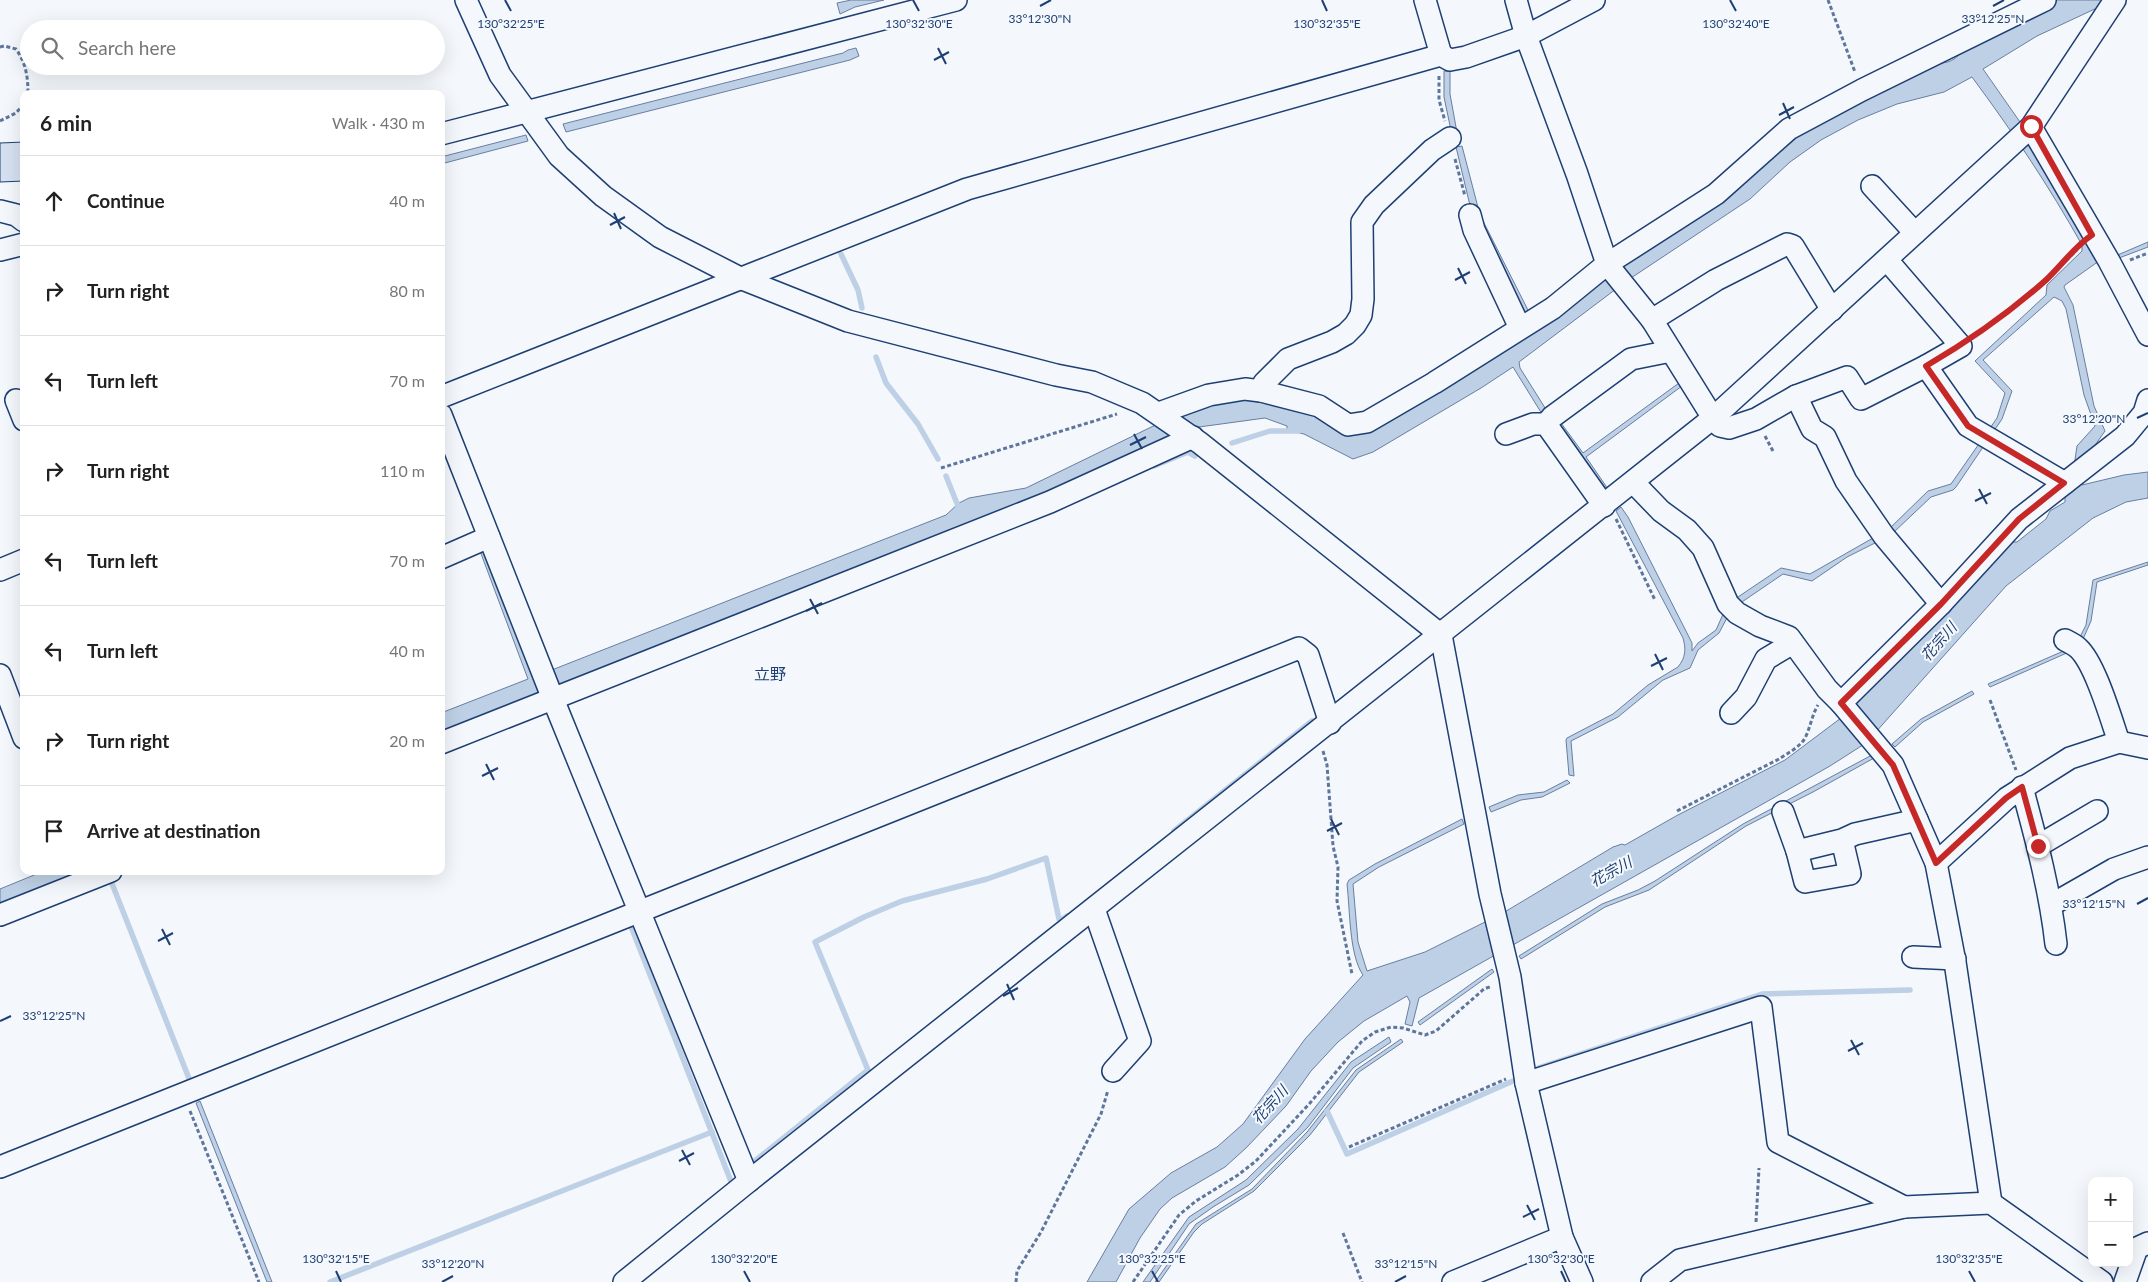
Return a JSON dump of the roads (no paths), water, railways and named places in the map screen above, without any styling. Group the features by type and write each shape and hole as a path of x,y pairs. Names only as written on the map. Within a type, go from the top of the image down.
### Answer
{"street":[{"path":"466,0 500,75 560,156 603,196 660,237 740,278 848,321 1056,375 1092,382 1150,408 1193,437 1441,635 1490,894 1510,979 1525,1077 1562,1237 1582,1282"},
{"path":"445,133 956,0"},
{"path":"1425,0 1441,55 1450,60 1466,57 1526,36 1594,0"},
{"path":"1516,0 1526,36 1577,174 1607,264 1652,320 1713,418 1720,426 1729,428 1756,419 1796,396 1847,377 1861,399 1962,346 1887,260"},
{"path":"1150,408 1245,389 1262,391 1319,406 1348,425 1367,422 1434,383 1552,308 1607,264 1716,194 1789,129 1862,90 2045,0"},
{"path":"624,1282 749,1181 1634,483 1713,418 2031,126 2115,0"},
{"path":"445,394 967,189 1441,55"},
{"path":"2031,126 2148,335"},
{"path":"1262,391 1264,383 1288,360 1332,342 1346,334 1355,325 1361,315 1364,300 1362,222 1374,205 1432,150 1450,138"},
{"path":"1872,186 1915,233"},
{"path":"0,211 16,215 20,218"},
{"path":"1470,215 1474,230 1520,328"},
{"path":"1652,320 1716,280 1787,244 1793,246 1832,310"},
{"path":"0,250 20,245"},
{"path":"1506,434 1532,424 1546,424 1552,417 1631,359 1671,351"},
{"path":"1926,366 1968,426 2064,483"},
{"path":"1796,396 1812,429 1825,437 1846,481 1884,536 1941,604"},
{"path":"1834,696 1941,604 2019,519 2125,436 2144,413 2148,400"},
{"path":"445,424 551,695 749,1181"},
{"path":"1546,424 1604,506"},
{"path":"445,741 551,695 1050,502 1193,437"},
{"path":"1634,483 1661,511 1687,530 1703,548 1728,604 1737,613 1760,626 1789,637 1834,696 1893,765 1936,863 1955,959 1991,1203"},
{"path":"445,556 489,537"},
{"path":"0,570 20,562"},
{"path":"2065,640 2078,648 2086,657 2106,702 2118,742"},
{"path":"1731,713 1746,697 1766,659 1793,643"},
{"path":"0,1167 1299,648 1308,655 1323,729"},
{"path":"0,675 20,724"},
{"path":"1936,863 2006,798 2070,758 2118,742 2148,748"},
{"path":"2022,787 2052,905 2056,944"},
{"path":"2038,846 2097,811"},
{"path":"1783,812 1797,851 1805,882 1850,874 1842,840"},
{"path":"1797,851 1842,840 1855,834 1917,820"},
{"path":"2052,905 2114,869 2148,857"},
{"path":"0,915 101,875"},
{"path":"1094,909 1140,1041 1113,1071"},
{"path":"1912,957 1955,959"},
{"path":"1525,1077 1761,1007 1778,1142 1904,1207"},
{"path":"1652,1282 1680,1260 1904,1207 1991,1203 2102,1282"},
{"path":"1453,1282 1562,1237"},
{"path":"2125,1282 2137,1248 2148,1243"}],"water":[{"path":"851,0 884,0 855,7 840,14 837,3"},
{"name":"花宗川","path":"2057,0 2104,0 2099,7 2037,36 1983,69 2020,122 2090,242 2113,257 2148,242 2148,247 2119,258 2099,261 2064,287 2073,305 2094,406 2105,431 2086,458 2082,485 2124,475 2148,472 2148,498 2126,502 2093,518 2006,586 1866,743 1830,766 1419,998 1412,1026 1405,1024 1410,1002 1407,996 1364,1021 1338,1042 1311,1071 1286,1106 1246,1148 1225,1167 1172,1198 1160,1209 1140,1238 1116,1282 1087,1282 1129,1209 1171,1173 1217,1147 1243,1124 1305,1039 1363,975 1355,956 1351,931 1347,884 1349,880 1375,864 1462,819 1464,824 1379,867 1353,884 1358,942 1367,971 1425,952 1503,913 1613,847 1625,845 1676,816 1785,760 1841,718 2008,542 2017,542 2046,519 2050,511 2065,502 2065,497 2071,487 2077,446 2095,426 2084,395 2066,309 2062,301 2054,297 1983,360 2012,391 2002,419 1956,487 1953,490 1931,497 1893,533 1889,529 1928,491 1951,484 1997,418 2005,393 1975,361 2046,295 2047,285 2082,251 2082,245 2043,180 2016,138 1972,77 1944,92 1897,104 1858,120 1821,140 1790,162 1750,199 1628,280 1519,362 1520,368 1547,411 1542,414 1513,367 1373,452 1353,459 1304,434 1287,430 1287,426 1265,418 1199,427 1074,483 889,557 886,555 445,730 445,711 528,679 480,551 483,550 534,677 946,515 959,503 969,498 1026,488 1178,414 1248,396 1313,409 1345,431 1529,330 1473,218 1456,147 1462,146 1480,215 1536,326 1793,135 1938,63 1951,61 1958,56 1964,44"},
{"path":"856,48 859,56 850,60 566,132 563,124 843,53"},
{"path":"1444,71 1450,71 1450,94 1458,138 1453,140 1444,97"},
{"path":"526,135 528,141 445,163 445,156"},
{"path":"1679,383 1682,386 1586,457 1608,489 1603,493 1556,426 1561,423 1583,453"},
{"path":"1621,507 1628,517 1692,643 1692,651 1698,643 1716,630 1724,612 1729,614 1719,633 1698,650 1690,668 1663,680 1618,717 1571,741 1574,776 1569,775 1567,738 1613,714 1648,685 1678,667 1685,653 1683,638 1616,511"},
{"path":"1873,538 1875,543 1847,557 1812,581 1783,574 1739,604 1735,599 1781,568 1810,574"},
{"path":"2148,562 2148,565 2097,582 2091,621 2083,639 2080,637 2086,625 2093,580"},
{"path":"2068,649 2069,652 1990,687 1988,684"},
{"path":"1972,691 1974,694 1923,722 1895,747 1892,744 1921,719"},
{"path":"1872,755 1874,758 1746,826 1649,890 1605,907 1521,959 1519,956 1602,904 1655,881 1743,824"},
{"path":"1567,780 1570,783 1542,797 1521,800 1491,812 1489,807 1518,795 1544,792"},
{"path":"34,875 80,875 0,907 0,889"},
{"path":"1492,969 1494,972 1420,1025 1418,1022"},
{"path":"1389,1037 1391,1042 1353,1068 1308,1127 1249,1185 1189,1224 1150,1282 1143,1282 1189,1217 1246,1180 1298,1129 1351,1062"},
{"path":"1401,1039 1403,1042 1359,1072 1310,1135 1254,1191 1202,1224 1194,1232 1159,1282 1155,1282 1196,1224 1252,1189 1307,1132 1356,1070"},
{"path":"200,1101 272,1282 267,1282 196,1103"}],"waterway":[{"path":"841,254 858,290 862,308"},
{"path":"876,357 886,383 918,424 938,459"},
{"path":"1232,443 1270,431 1299,431"},
{"path":"1154,466 1188,452 1195,456"},
{"path":"946,476 960,511"},
{"path":"1174,831 1312,721"},
{"path":"749,1161 751,1164 868,1070 815,942 864,917 902,901 987,879 1046,858 1059,919 1067,916"},
{"path":"109,876 190,1081 185,1083"},
{"path":"632,929 732,1184"},
{"path":"1538,1068 1762,994 1910,990"},
{"path":"1327,1111 1347,1154 1513,1081"},
{"path":"330,1282 712,1132"}],"district":[{"name":"立野","path":"770,674"}]}
